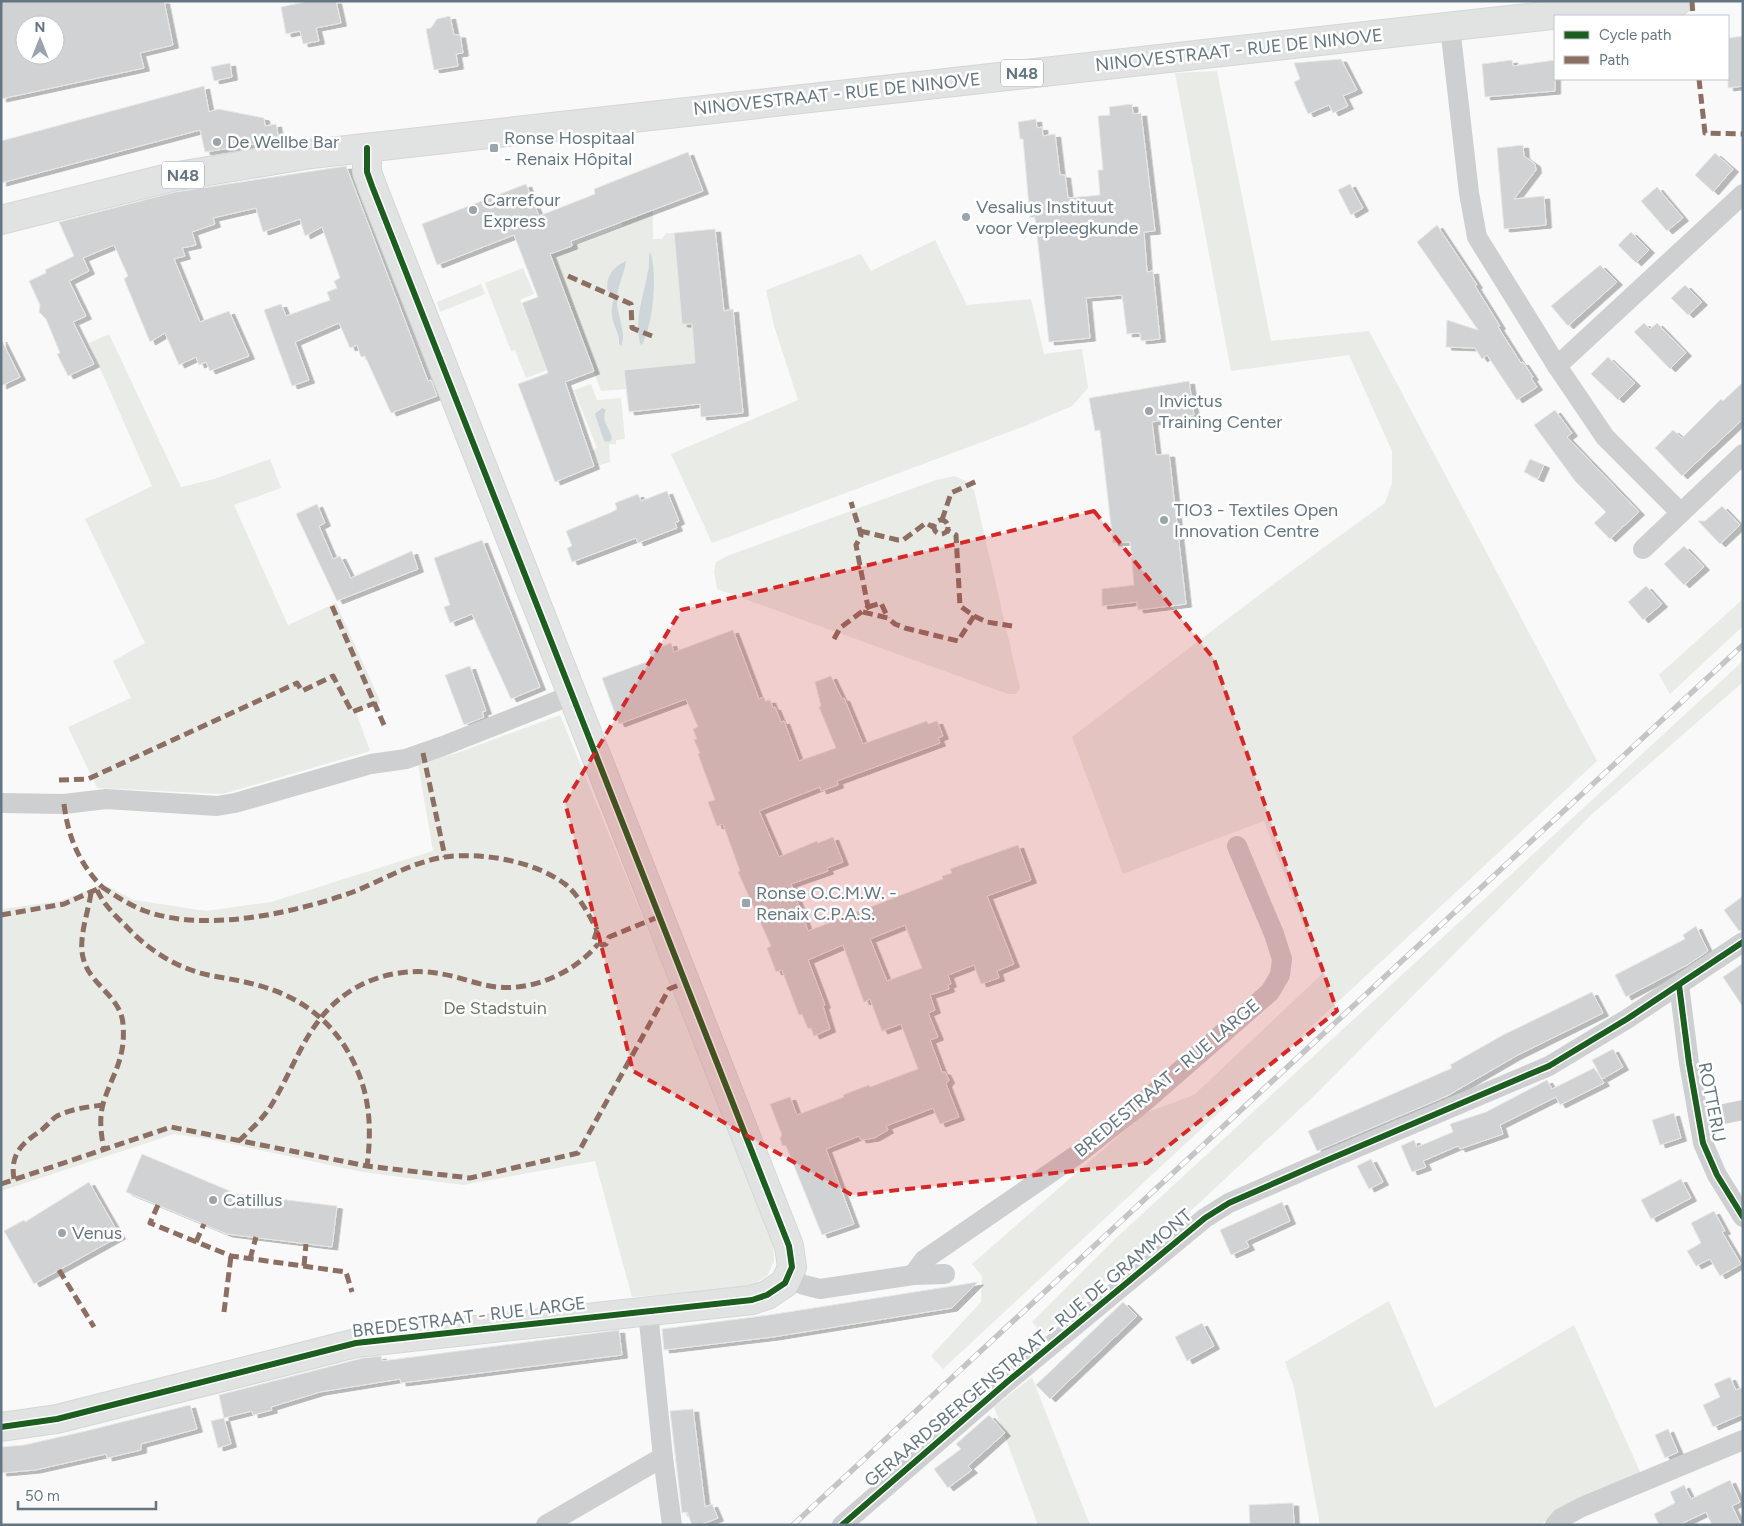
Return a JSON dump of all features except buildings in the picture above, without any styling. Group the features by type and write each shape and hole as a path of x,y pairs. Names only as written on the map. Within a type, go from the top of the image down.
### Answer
{"street":[{"name":"NINOVESTRAAT - RUE DE NINOVE","path":"1555,15 1678,1"},
{"name":"NINOVESTRAAT - RUE DE NINOVE","path":"1,220 172,177 311,154 1554,15"},
{"path":"1450,27 1469,193 1477,237 1557,366 1605,436 1681,513"},
{"path":"367,148 367,172 372,186 789,1246 792,1267 788,1278 820,1289 914,1275 945,1274"},
{"path":"1557,366 1743,194"},
{"path":"1643,549 1743,454"},
{"path":"1,803 64,804 106,799 217,806 235,803 371,764 414,756 572,695"},
{"name":"BREDESTRAAT - RUE LARGE","path":"914,1275 924,1260 1070,1159 1143,1103 1270,992 1280,975 1282,959 1274,934 1237,846"},
{"name":"GERAARDSBERGENSTRAAT - RUE DE GRAMMONT","path":"842,1525 1200,1221 1229,1203 1550,1066 1627,1019 1743,942"},
{"name":"ROTTERIJ","path":"1679,984 1689,1063 1703,1143 1710,1161 1743,1217"},
{"path":"1699,1119 1743,1110"},
{"name":"BREDESTRAAT - RUE LARGE","path":"1,1427 56,1419 356,1344 752,1300 767,1295 785,1283 788,1278"},
{"path":"648,1312 662,1457 672,1525"},
{"path":"1555,1525 1561,1518 1582,1508 1743,1440"},
{"path":"546,1525 662,1457"}],"highlighted area":[{"path":"1094,511 1214,659 1337,1011 1147,1163 852,1195 633,1071 565,802 681,610"}],"green space":[{"path":"1217,71 1271,341 1369,331 1597,761 943,1369 931,1356 981,1302 982,1276 972,1264 1145,1113 1194,1095 1322,974 1264,821 1123,874 1072,737 1275,583 1385,503 1392,483 1392,451 1349,355 1231,371 1175,73"},
{"path":"653,210 653,239 662,239 666,233 674,233 682,324 692,324 695,363 624,370 626,389 601,391 550,254 623,226 622,222"},
{"path":"935,240 967,305 1031,299 1044,354 1082,349 1088,388 1072,406 1025,426 712,543 671,454 798,400 774,326 766,290 861,254 871,271"},
{"path":"523,268 534,294 520,300 547,370 526,378 515,350 511,351 485,283"},
{"path":"481,284 485,294 440,312 437,302"},
{"path":"109,334 181,487 214,479 270,459 281,488 234,505 288,625 336,603 381,703 356,712 370,751 223,794 97,788 68,727 131,698 113,661 145,643 85,519 152,486 89,343"},
{"path":"591,384 597,400 621,398 625,439 616,440 616,444 609,444 610,462 596,466 598,462 592,451 597,448 574,390"},
{"path":"954,476 966,481 974,490 1020,688 1016,694 1008,694 717,589 714,571 716,562 727,556 936,480"},
{"path":"1743,599 1743,626 1670,694 1659,675"},
{"path":"1743,661 1743,682 1590,816 1316,1094 1196,1206 1043,1334 1032,1322 1115,1239"},
{"name":"De Stadstuin","path":"560,715 689,1029 773,1241 774,1261 768,1275 748,1288 632,1297 595,1161 463,1185 362,1172 209,1139 174,1134 1,1191 1,909 60,901 103,884 134,900 206,911 271,902 433,851 418,764 457,753"},
{"path":"1389,1301 1435,1408 1574,1325 1642,1476 1550,1516 1541,1525 1320,1525 1294,1387 1285,1362"},
{"path":"1032,1377 1090,1525 1038,1525 994,1407"}],"shaded area":[{"path":"650,252 654,272 653,300 649,327 641,346 638,328 649,269"},
{"path":"626,261 617,298 623,331 621,346 612,317 614,295 608,291 607,286 609,277 614,269"},
{"path":"602,408 606,410 604,418 612,439 609,442 604,441 595,414"}],"railway":[{"path":"793,1525 1743,645"}],"marked path":[{"path":"1692,1 1693,15"},
{"path":"1699,80 1705,133 1743,134"},
{"path":"568,276 631,304 632,328 652,336"},
{"path":"942,520 951,493 977,481"},
{"path":"834,639 840,628 868,607 856,545 861,536 851,502"},
{"path":"938,520 944,520 948,527 944,534 938,534 934,530 934,524 938,520"},
{"path":"860,531 903,540 926,523 933,527"},
{"path":"863,612 888,618 895,624 905,628 958,641 974,616 960,606 956,535 947,530"},
{"path":"868,607 881,603 888,618"},
{"path":"332,606 384,725"},
{"path":"974,616 987,622 1012,626"},
{"path":"59,780 88,779 297,683 302,691 333,676 352,712 375,703"},
{"path":"423,753 445,857"},
{"path":"64,804 68,828 76,849 87,869 102,887"},
{"path":"1,915 64,904 102,887 139,909 169,917 195,920 250,918 330,900 433,859 475,856 508,860 539,869 553,876 575,894 597,930"},
{"path":"97,890 109,909 132,933 167,959 197,972 250,983 272,990 300,1003 324,1021 344,1045 363,1085 369,1124 367,1166"},
{"path":"91,893 82,936 82,953 84,961 93,977 117,1006 123,1024 120,1057 103,1104 101,1115 104,1149"},
{"path":"597,930 594,940 602,945 606,944 609,937 658,917"},
{"path":"239,1141 257,1124 269,1109 309,1035 320,1019 332,1005 367,982 395,974 433,972 483,985 497,987 525,986 539,983 566,971 589,954 598,944"},
{"path":"1,1184 171,1127 367,1166 470,1178 578,1153 669,989 684,983"},
{"path":"14,1179 14,1163 18,1151 57,1116 73,1110 103,1105"},
{"path":"158,1205 150,1223 231,1256 346,1272 352,1292"},
{"path":"196,1242 204,1224"},
{"path":"250,1259 256,1237"},
{"path":"304,1266 306,1244"},
{"path":"224,1312 231,1256"},
{"path":"59,1270 94,1327"}],"cycle path":[{"path":"1,1427 57,1419 356,1343 752,1300 767,1295 785,1283 792,1267 789,1246 372,186 367,172 367,148"},
{"path":"842,1525 1007,1382 1205,1218 1229,1203 1549,1066 1627,1019 1743,942"},
{"path":"1679,985 1689,1063 1703,1143 1717,1175 1743,1217"}],"place":[{"name":"De Wellbe Bar","path":"217,142"},
{"name":"Ronse Hospitaal - Renaix Hôpital","path":"494,148"},
{"name":"Carrefour Express","path":"473,210"},
{"name":"Vesalius Instituut voor Verpleegkunde","path":"966,217"},
{"name":"Invictus Training Center","path":"1149,411"},
{"name":"TIO3 - Textiles Open Innovation Centre","path":"1164,520"},
{"name":"Ronse O.C.M.W. - Renaix C.P.A.S.","path":"746,903"},
{"name":"Catillus","path":"213,1200"},
{"name":"Venus","path":"62,1233"}]}
